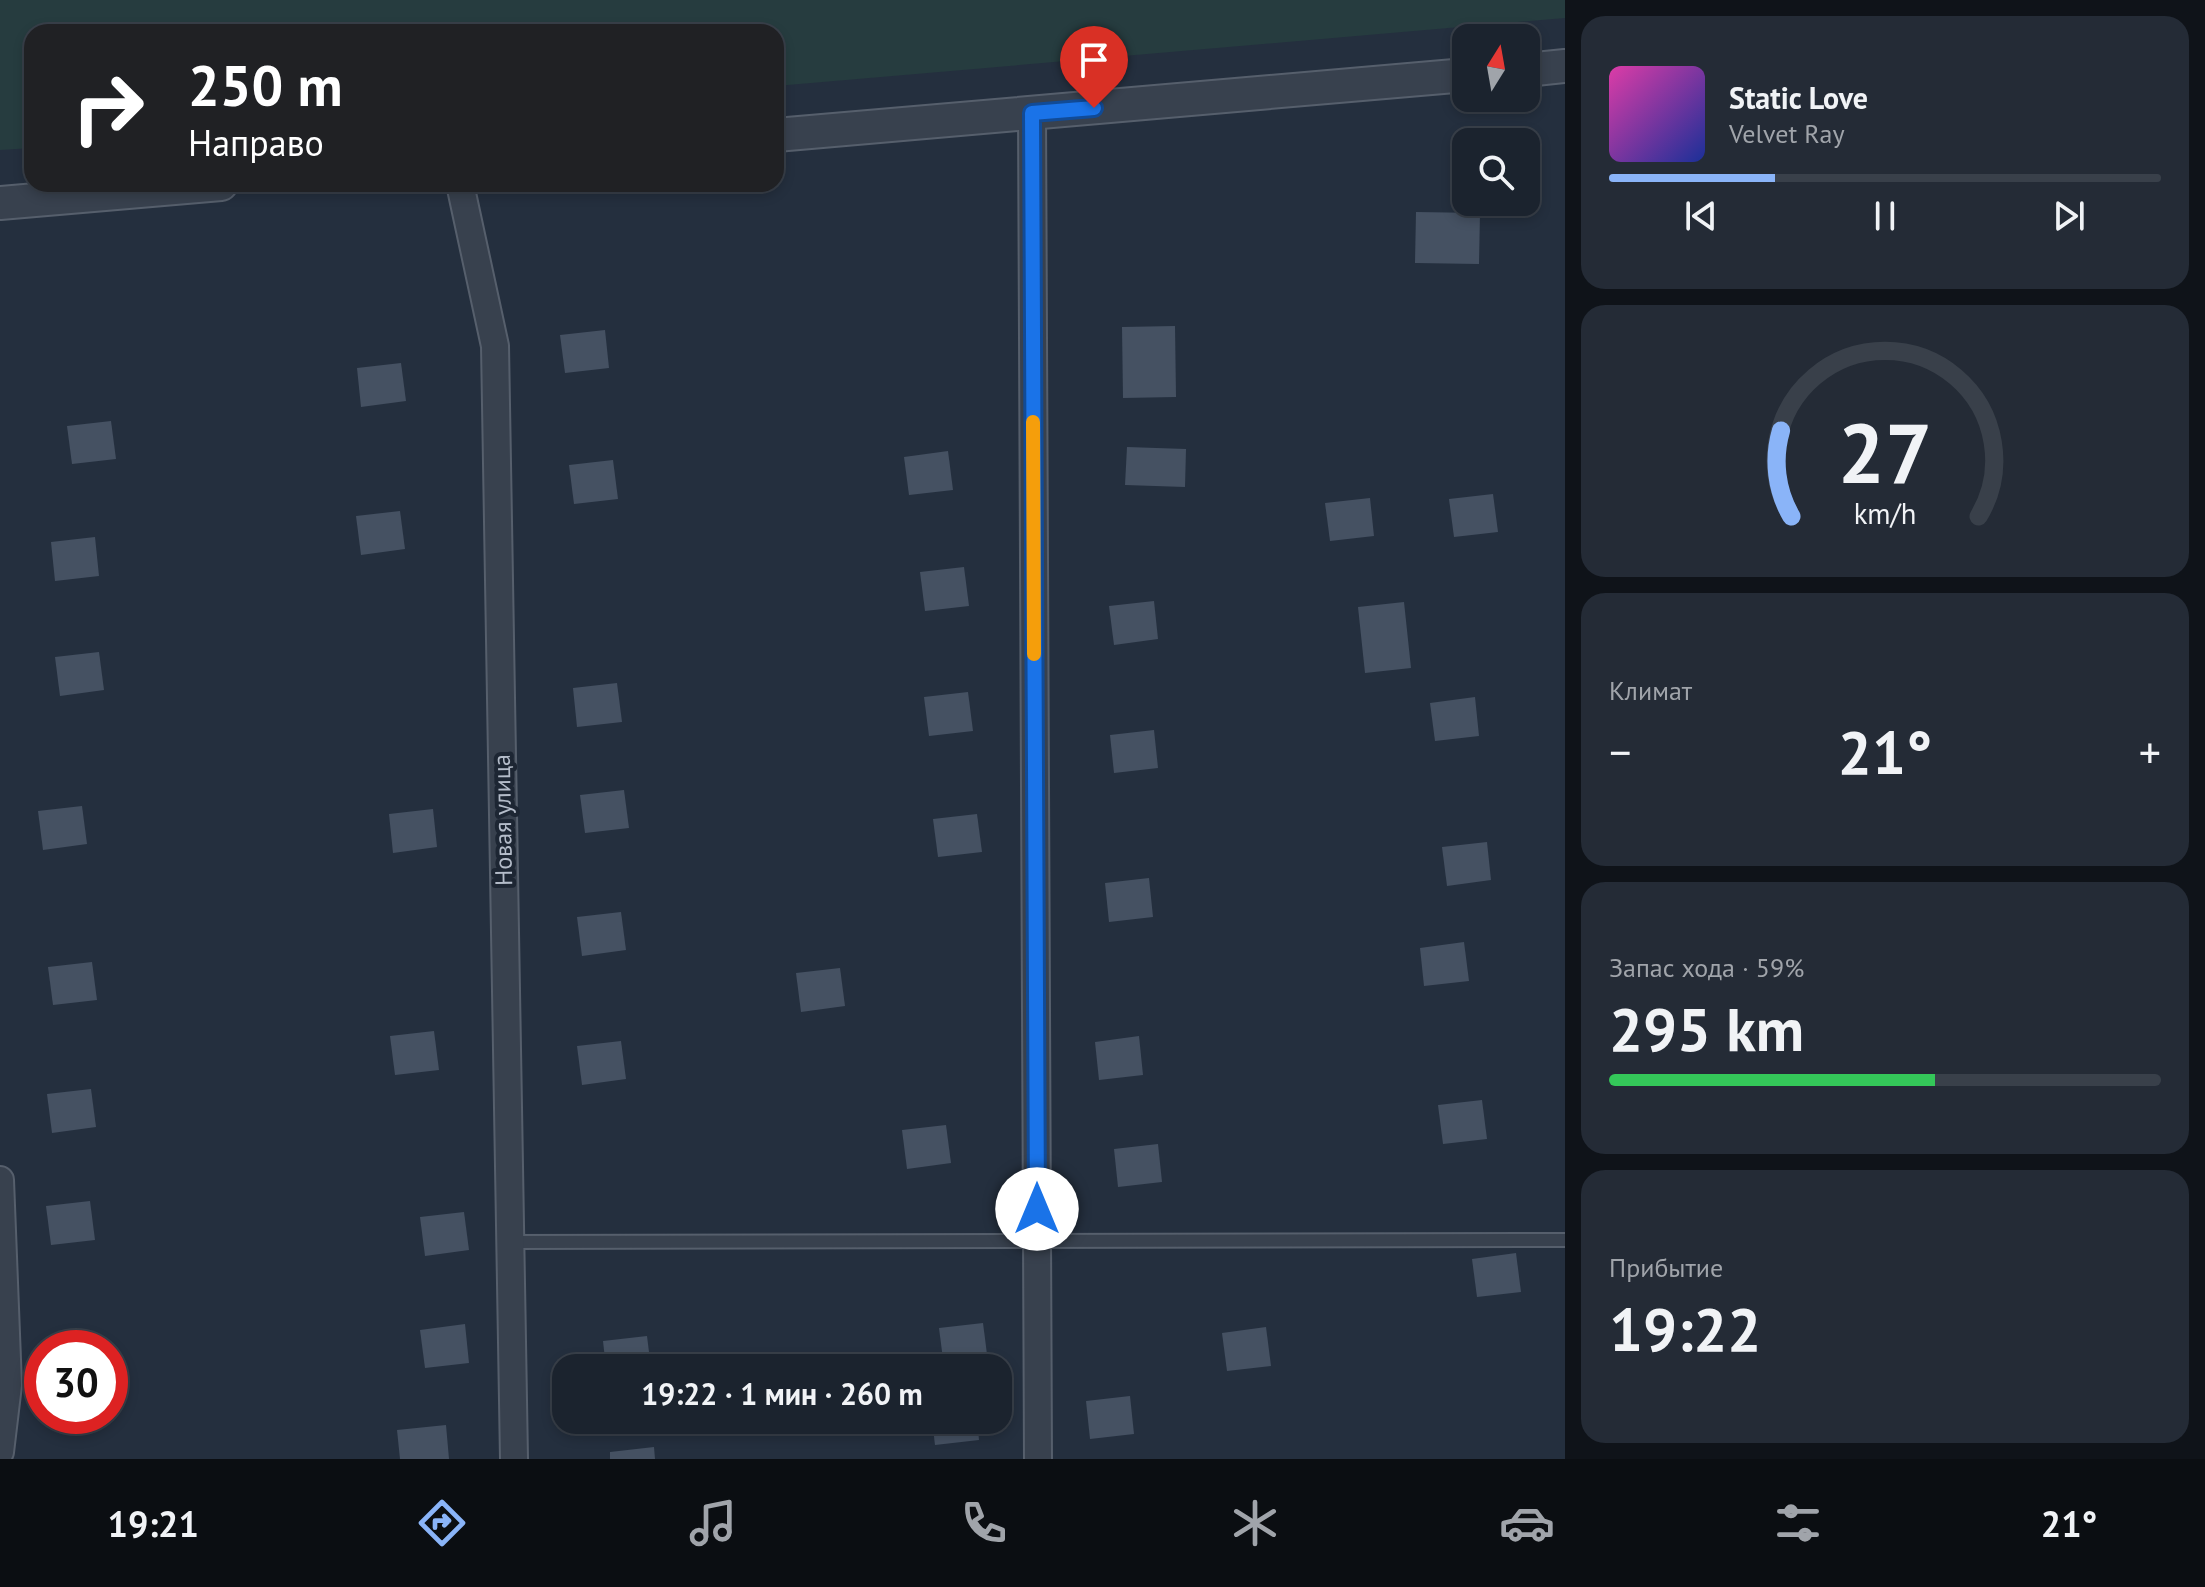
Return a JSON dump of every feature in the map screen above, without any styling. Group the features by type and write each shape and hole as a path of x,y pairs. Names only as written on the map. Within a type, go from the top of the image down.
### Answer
{"street":[{"path":"1540,69 1565,66"},
{"path":"784,134 1452,76"},
{"path":"1032,113 1038,1459"},
{"path":"0,203 128,192"},
{"name":"Новая улица","path":"462,192 495,346 514,1459"},
{"path":"0,1180 8,1385 0,1452"}],"lane":[{"path":"511,1242 1565,1240"}],"green space":[{"path":"0,0 1565,0 1565,18 1452,24 1452,28 784,85 784,24 24,24 24,148 0,150"}],"building":[{"path":"1416,212 1480,216 1479,264 1415,263"},
{"path":"1175,326 1176,397 1123,398 1122,327"},
{"path":"605,330 609,368 565,373 560,335"},
{"path":"401,363 406,401 361,407 357,368"},
{"path":"111,421 116,459 72,464 67,426"},
{"path":"1127,447 1186,449 1185,487 1125,485"},
{"path":"948,451 953,490 909,495 904,457"},
{"path":"613,460 618,499 574,504 569,465"},
{"path":"1493,494 1498,532 1454,537 1449,499"},
{"path":"1370,498 1374,536 1330,541 1325,503"},
{"path":"400,511 405,549 361,555 356,516"},
{"path":"95,537 99,576 55,581 51,542"},
{"path":"964,567 969,606 925,611 920,572"},
{"path":"1154,601 1158,639 1114,645 1109,606"},
{"path":"1404,602 1411,668 1365,673 1358,607"},
{"path":"99,652 104,690 60,696 55,657"},
{"path":"617,683 622,722 577,727 573,688"},
{"path":"968,692 973,731 929,736 924,697"},
{"path":"1475,697 1479,736 1435,741 1430,703"},
{"path":"1154,730 1158,768 1114,773 1110,735"},
{"path":"624,790 629,828 585,833 580,795"},
{"path":"82,806 87,844 43,850 38,811"},
{"path":"433,809 437,847 393,853 389,814"},
{"path":"977,814 982,852 938,857 933,819"},
{"path":"1487,842 1491,880 1447,886 1442,847"},
{"path":"1149,878 1153,917 1109,922 1105,883"},
{"path":"621,912 626,950 582,956 577,917"},
{"path":"1464,942 1469,981 1424,986 1420,948"},
{"path":"92,962 97,1000 53,1005 48,967"},
{"path":"840,968 845,1006 801,1012 796,973"},
{"path":"434,1031 439,1070 395,1075 390,1036"},
{"path":"1139,1036 1143,1075 1099,1080 1095,1042"},
{"path":"621,1041 626,1079 582,1085 577,1046"},
{"path":"91,1089 96,1127 52,1133 47,1094"},
{"path":"1482,1100 1487,1139 1443,1144 1438,1105"},
{"path":"946,1125 951,1163 907,1169 902,1130"},
{"path":"1158,1144 1162,1182 1118,1187 1114,1149"},
{"path":"90,1201 95,1240 51,1245 46,1206"},
{"path":"464,1212 469,1250 425,1256 420,1217"},
{"path":"1516,1253 1521,1292 1477,1297 1472,1259"},
{"path":"983,1323 987,1354 942,1354 939,1328"},
{"path":"465,1324 469,1363 425,1368 420,1330"},
{"path":"1266,1327 1271,1366 1227,1371 1222,1333"},
{"path":"647,1336 649,1354 604,1354 603,1341"},
{"path":"1130,1396 1134,1434 1090,1439 1086,1401"},
{"path":"446,1425 449,1459 400,1459 397,1430"},
{"path":"934,1434 978,1434 979,1440 935,1445"},
{"path":"654,1447 655,1459 610,1459 610,1452"}],"slow traffic":[{"path":"1033,422 1034,654"}],"route":[{"path":"1037,1209 1032,113 1094,108"}]}
